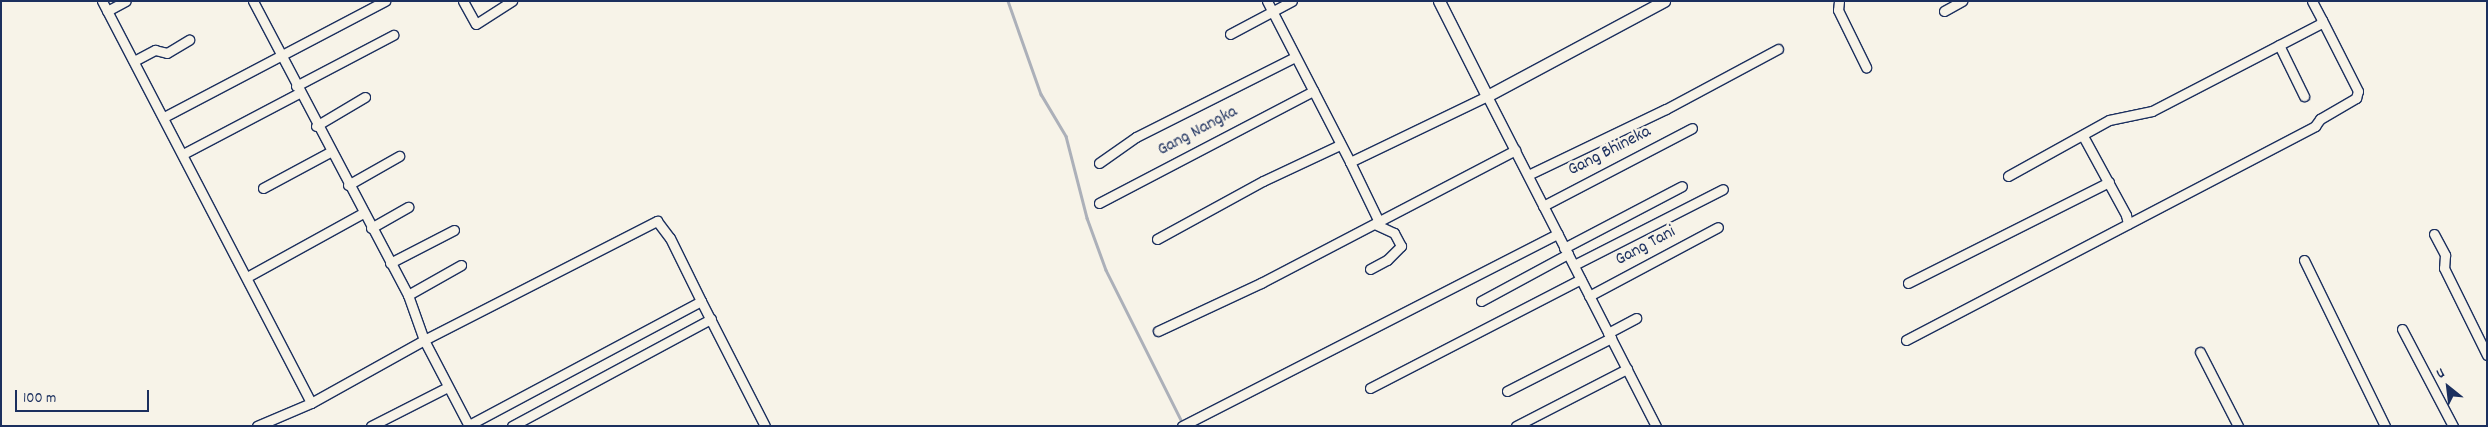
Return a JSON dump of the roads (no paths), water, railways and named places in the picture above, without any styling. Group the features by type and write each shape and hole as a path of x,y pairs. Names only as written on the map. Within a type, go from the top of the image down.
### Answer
{"street":[{"path":"102,1 311,402"},
{"path":"107,11 126,1"},
{"path":"252,1 316,126 408,295 424,340 469,425 701,301"},
{"path":"164,117 385,1"},
{"path":"463,1 476,24 512,1"},
{"path":"1267,1 1350,162 1377,223 1394,233 1401,246 1387,260 1370,269"},
{"path":"1230,34 1292,1"},
{"path":"1439,1 1656,426"},
{"path":"1839,1 1838,10 1866,67"},
{"path":"1944,11 1962,1"},
{"path":"1906,340 2315,126 2320,119 2356,98 2358,90 2312,1"},
{"path":"1350,162 1487,96 1663,2"},
{"path":"2008,176 2120,116 2152,111 2279,45 2322,20"},
{"path":"183,154 393,35"},
{"path":"134,61 155,50 167,53 190,40"},
{"path":"2279,45 2304,96"},
{"path":"1528,176 1666,109 1778,49"},
{"path":"1099,162 1160,124 1295,57"},
{"name":"Gang Nangka","path":"1099,202 1313,91"},
{"path":"316,126 365,97"},
{"name":"Gang Bhineka","path":"1543,206 1692,128"},
{"path":"2083,136 2109,182 2128,224"},
{"path":"1157,239 1263,181 1340,145"},
{"path":"1158,331 1261,284 1515,150"},
{"path":"263,188 330,152"},
{"path":"348,185 399,156"},
{"path":"1908,283 2109,182"},
{"path":"1482,301 1682,186"},
{"path":"1574,265 1723,189"},
{"path":"371,228 408,207"},
{"path":"247,277 363,213"},
{"path":"257,426 311,402 424,340 657,221 670,238 765,426"},
{"name":"Gang Tani","path":"1589,296 1718,227"},
{"path":"390,263 454,230"},
{"path":"1182,426 1558,234"},
{"path":"2434,234 2445,255 2444,268 2487,355"},
{"path":"2304,260 2384,426"},
{"path":"408,295 460,266"},
{"path":"1370,388 1581,279"},
{"path":"1507,391 1610,335 1636,318"},
{"path":"512,426 711,319"},
{"path":"2402,329 2453,426"},
{"path":"2200,352 2238,426"},
{"path":"1516,426 1627,369"},
{"path":"371,426 448,387"}],"waterway":[{"path":"1008,1 1041,94 1066,136 1087,218 1106,270 1183,424"}]}
